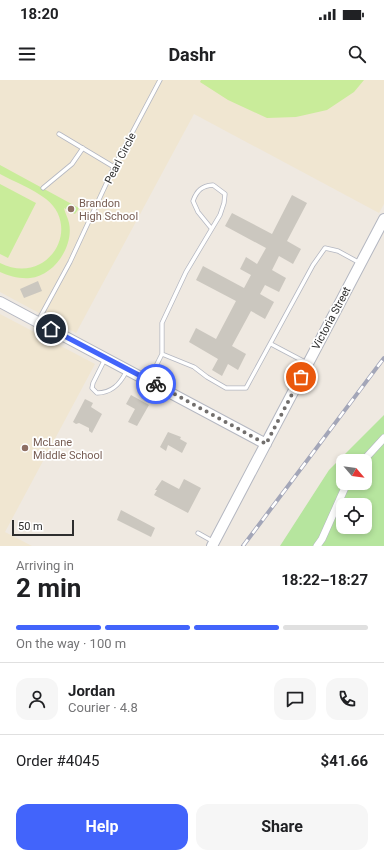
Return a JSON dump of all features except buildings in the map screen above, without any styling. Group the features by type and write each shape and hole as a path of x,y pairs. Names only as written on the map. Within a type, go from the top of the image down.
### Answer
{"street":[{"name":"Victoria Street","path":"214,544 384,219"},
{"path":"0,302 106,357 266,444"},
{"path":"369,454 384,438"},
{"path":"317,546 322,539 344,490"}],"lane":[{"name":"Pearl Circle","path":"38,322 70,262 114,167 160,80"},
{"path":"59,134 114,167"},
{"path":"43,188 72,164 83,148"},
{"path":"149,380 162,354 162,323 186,272 220,215 224,203 224,194 213,185 205,186 197,191 193,201 198,212 211,228"},
{"path":"162,354 194,366 207,377 226,388 246,388 313,265 325,248 338,251 360,263"},
{"path":"271,344 308,363"},
{"path":"106,357 93,383 92,388 97,393 102,393 114,388 120,383 128,369"},
{"path":"198,532 214,544"}],"shaded area":[{"name":"Brandon High School","path":"0,80 384,80 384,204 379,213 194,114 76,333 0,292"},
{"name":"McLane Middle School","path":"0,314 95,364 5,532 32,546 0,546"}],"green space":[{"path":"201,80 364,80 354,92 327,110 296,117 267,118 228,100 200,82"},
{"path":"0,165 79,208 75,214 64,208 69,223 70,232 65,250 54,266 39,276 22,278 7,275 0,272 0,263 17,268 32,267 45,261 54,251 60,238 61,225 57,211 41,195 0,174"},
{"path":"0,184 36,203 8,258 0,254"},
{"path":"384,415 384,546 280,546 329,470 336,463 336,490 372,490 372,454 345,454"}],"railway":[{"path":"243,546 384,358"}],"way so far":[{"path":"156,384 266,444 301,377"}],"place":[{"name":"Brandon High School","path":"71,209"},
{"name":"McLane Middle School","path":"25,448"}],"route":[{"path":"51,329 156,384"}]}
